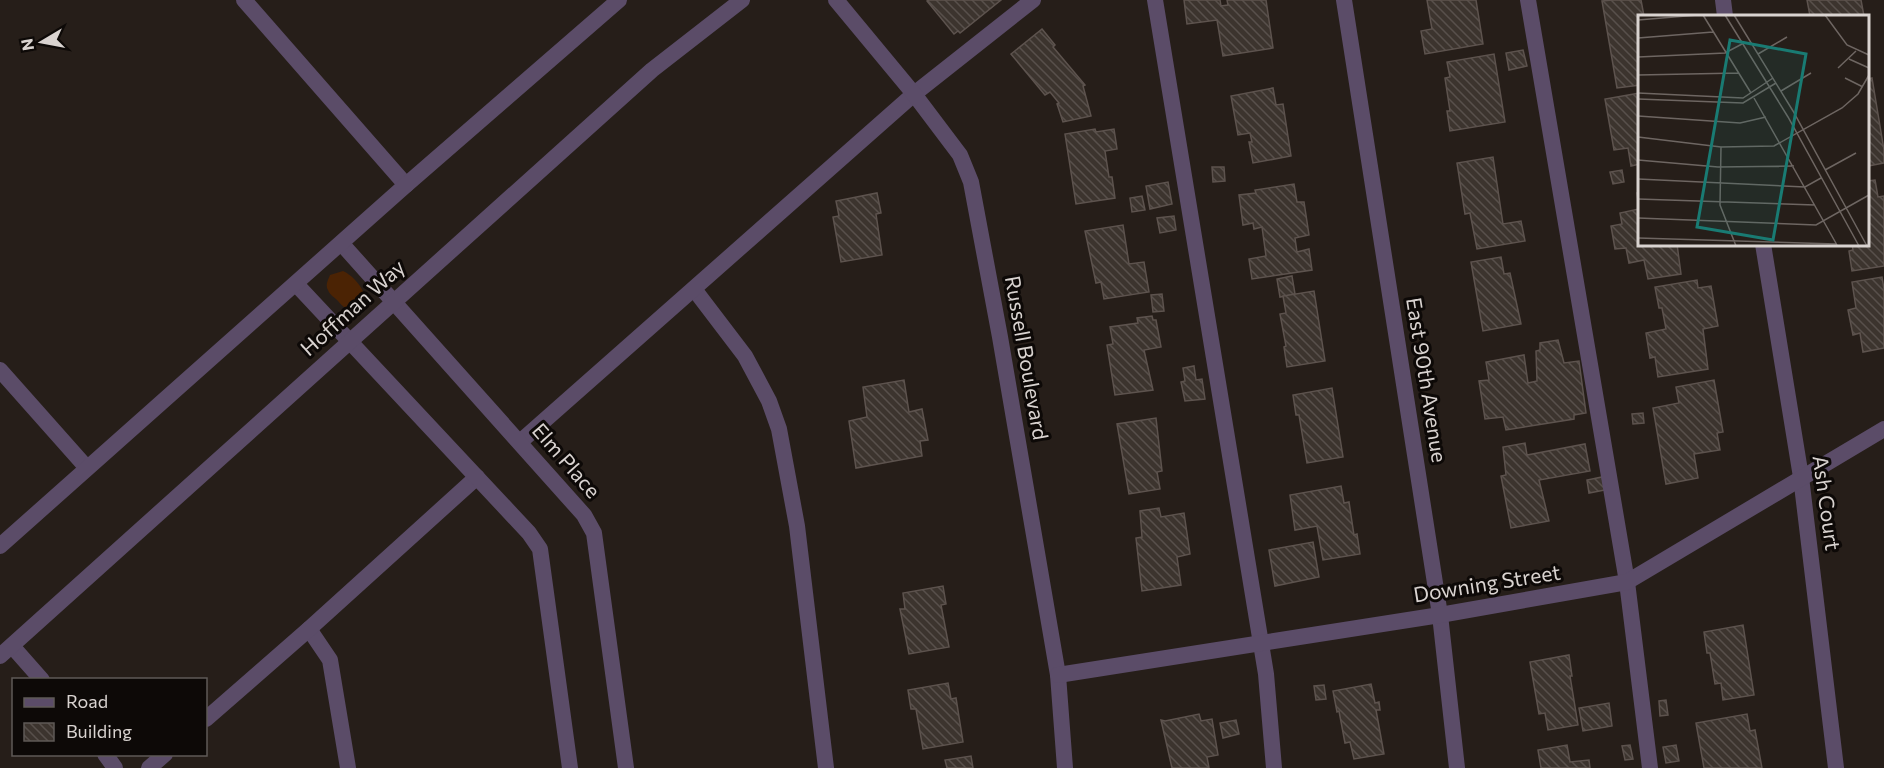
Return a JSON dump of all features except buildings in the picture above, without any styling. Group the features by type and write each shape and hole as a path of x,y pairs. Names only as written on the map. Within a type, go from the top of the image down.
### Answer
{"street":[{"path":"244,0 406,185"},
{"path":"0,546 406,185 619,0"},
{"name":"Hoffman Way","path":"6,651 652,70 742,0"},
{"name":"Russell Boulevard","path":"836,0 914,94 960,155 970,182 1000,337 1058,675 1065,768"},
{"path":"520,442 914,94 1033,0"},
{"path":"1155,0 1266,674 1274,768"},
{"name":"East 90th Avenue","path":"1344,0 1440,615 1457,768"},
{"path":"1528,0 1627,582 1650,768"},
{"path":"1723,0 1725,15"},
{"name":"Elm Place","path":"342,244 584,515 594,533 626,768"},
{"name":"Ash Court","path":"1763,246 1801,477 1836,768"},
{"path":"296,284 529,533 540,549 570,768"},
{"path":"694,289 745,356 770,401 779,429 797,526 826,768"},
{"path":"0,370 87,468"},
{"name":"Downing Street","path":"1058,675 1440,615 1627,582 1884,429"},
{"path":"207,718 477,477"},
{"path":"309,629 330,660 348,768"},
{"path":"6,651 40,678"},
{"path":"149,768 163,756"}],"shaded area":[{"path":"343,271 362,288 366,303 359,310 352,311 345,308 327,288 330,275"}]}
